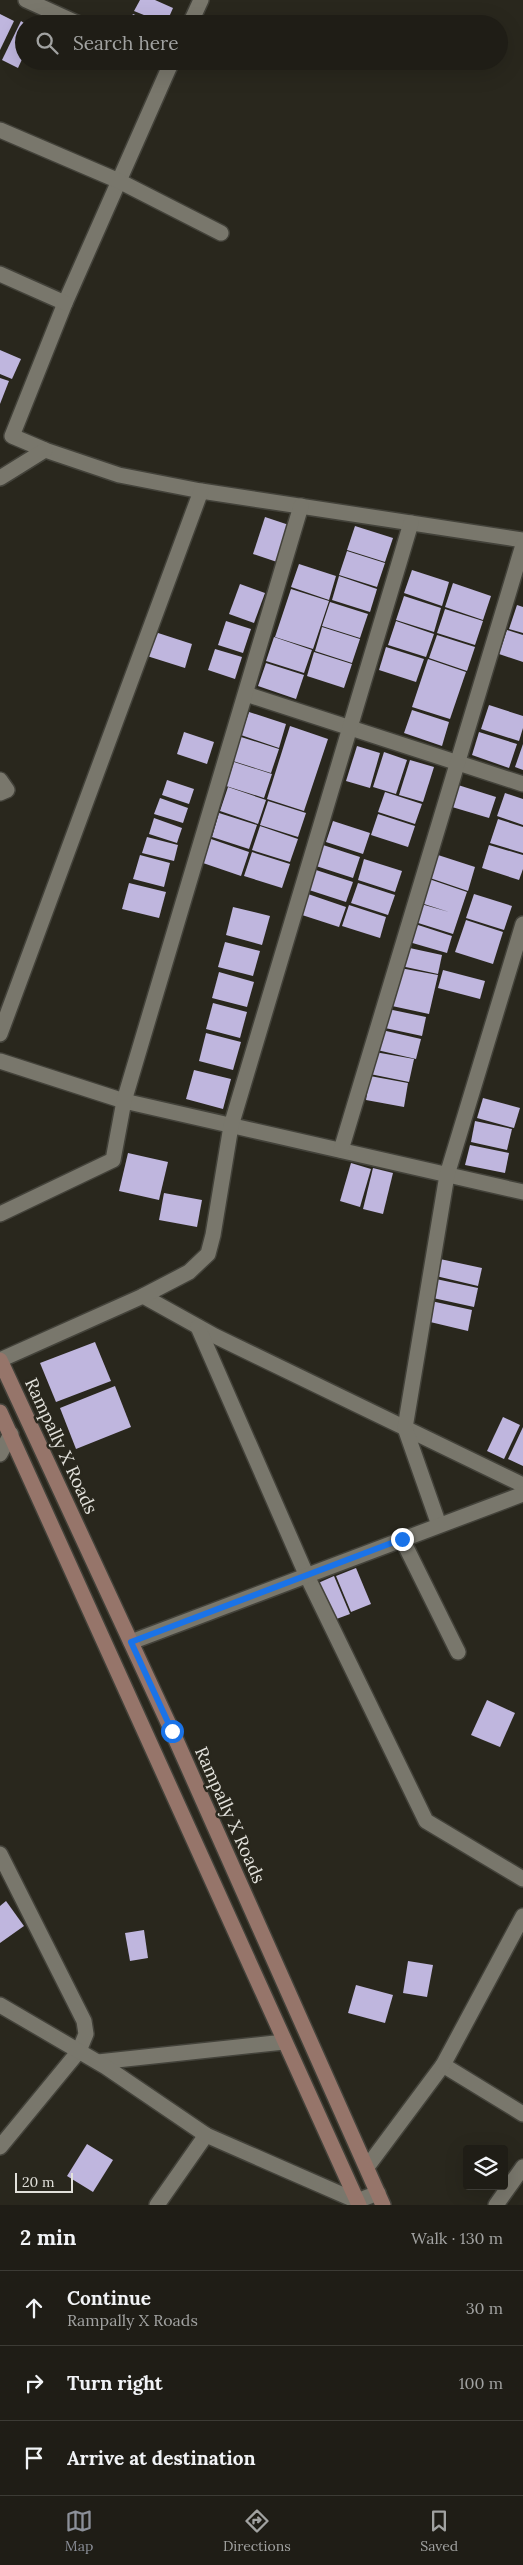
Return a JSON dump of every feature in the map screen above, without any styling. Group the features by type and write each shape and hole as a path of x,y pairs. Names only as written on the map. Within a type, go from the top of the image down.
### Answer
{"main road":[{"name":"Rampally X Roads","path":"0,1360 131,1642 381,2199"},
{"path":"0,1412 358,2203"}],"street":[{"path":"26,0 59,15"},
{"path":"194,15 201,0"},
{"path":"165,70 119,181 6,433 45,450 119,475 201,491 523,540"},
{"path":"0,130 119,181 221,233"},
{"path":"0,274 65,303"},
{"path":"0,478 45,450"},
{"path":"0,1034 201,491"},
{"path":"0,1214 113,1160 124,1101 301,506"},
{"path":"0,1360 143,1296 189,1272 208,1254 213,1235 231,1126 412,523"},
{"path":"341,1150 523,545"},
{"path":"246,694 523,784"},
{"path":"0,780 6,790 0,793"},
{"path":"439,1525 405,1428 447,1175 523,924"},
{"path":"0,1061 124,1101 523,1192"},
{"path":"143,1296 198,1327 523,1485"},
{"path":"198,1327 306,1574 426,1821 523,1879"},
{"path":"0,1454 11,1434"},
{"path":"131,1642 306,1574 523,1494"},
{"path":"402,1539 458,1652"},
{"path":"0,1854 84,2021 86,2034 79,2051 0,2147"},
{"path":"367,2167 443,2065 523,1916"},
{"path":"0,2005 98,2062 206,2135 358,2203 381,2199"},
{"path":"98,2062 284,2042"},
{"path":"443,2065 523,2114"},
{"path":"157,2205 206,2135"},
{"path":"496,2205 523,2167"}],"building":[{"path":"140,0 155,0 173,8 170,15 144,15 134,11"},
{"path":"0,14 14,21 0,50"},
{"path":"15,33 15,66 2,60"},
{"path":"0,350 21,359 12,379 0,374"},
{"path":"0,378 9,381 0,404"},
{"path":"265,517 289,525 277,562 253,554"},
{"path":"355,526 393,538 385,562 347,550"},
{"path":"347,551 385,563 377,587 339,575"},
{"path":"299,564 336,576 329,600 291,587"},
{"path":"412,570 449,582 442,606 404,593"},
{"path":"339,576 377,589 370,612 332,600"},
{"path":"453,583 491,596 483,620 445,607"},
{"path":"240,584 265,593 254,623 229,614"},
{"path":"291,589 329,601 313,649 275,637"},
{"path":"404,596 441,608 434,632 396,620"},
{"path":"330,602 368,614 360,638 322,626"},
{"path":"517,605 523,607 523,633 509,629"},
{"path":"445,609 483,621 475,645 437,633"},
{"path":"226,621 251,629 243,653 218,645"},
{"path":"396,621 434,634 426,657 388,645"},
{"path":"322,627 360,639 352,663 315,651"},
{"path":"507,630 523,635 523,662 499,654"},
{"path":"155,632 192,644 185,668 147,656"},
{"path":"437,635 475,647 467,671 429,658"},
{"path":"274,637 312,650 304,673 266,661"},
{"path":"386,647 424,659 416,682 379,670"},
{"path":"215,649 242,657 235,679 208,670"},
{"path":"314,652 352,664 344,688 307,676"},
{"path":"428,659 466,672 450,719 412,707"},
{"path":"266,663 304,675 296,699 258,686"},
{"path":"489,705 523,716 523,728 519,741 481,729"},
{"path":"412,710 449,722 442,746 404,733"},
{"path":"249,712 286,724 279,748 241,735"},
{"path":"290,726 328,739 304,811 267,799"},
{"path":"184,732 214,742 207,764 177,754"},
{"path":"479,732 517,744 509,768 472,755"},
{"path":"241,737 279,749 271,773 233,761"},
{"path":"523,744 523,770 515,767"},
{"path":"357,746 380,753 370,788 346,781"},
{"path":"384,752 407,760 396,794 373,787"},
{"path":"410,760 434,767 423,802 399,795"},
{"path":"234,762 272,774 264,798 226,786"},
{"path":"167,780 194,789 189,804 162,795"},
{"path":"458,785 496,797 489,818 452,807"},
{"path":"228,787 266,800 258,824 220,811"},
{"path":"385,792 422,804 415,824 378,812"},
{"path":"505,793 523,799 523,825 497,816"},
{"path":"160,798 188,808 183,823 154,814"},
{"path":"268,801 306,813 298,837 260,825"},
{"path":"219,813 257,825 249,849 212,837"},
{"path":"378,814 415,826 408,847 371,835"},
{"path":"154,818 182,828 177,843 149,834"},
{"path":"498,819 523,827 523,853 490,843"},
{"path":"333,821 370,833 363,854 326,842"},
{"path":"260,826 298,839 290,862 252,850"},
{"path":"147,837 178,845 174,861 142,853"},
{"path":"211,839 249,852 241,876 203,863"},
{"path":"323,845 360,857 353,878 316,866"},
{"path":"489,845 523,855 523,869 519,880 482,868"},
{"path":"252,852 290,864 282,888 244,876"},
{"path":"140,855 170,863 164,887 133,879"},
{"path":"438,855 475,867 468,891 430,878"},
{"path":"364,859 402,871 395,892 358,880"},
{"path":"316,870 353,882 346,902 309,890"},
{"path":"429,879 467,892 453,934 415,922 421,904 449,912 421,903"},
{"path":"129,883 166,892 159,918 122,909"},
{"path":"358,883 395,895 388,915 351,903"},
{"path":"308,894 346,907 339,927 302,915"},
{"path":"474,894 512,906 504,930 466,918"},
{"path":"349,905 386,917 380,938 342,926"},
{"path":"233,907 270,916 262,945 226,935"},
{"path":"466,920 503,932 493,964 455,952"},
{"path":"415,924 452,936 447,953 409,942"},
{"path":"225,942 260,951 253,976 218,967"},
{"path":"405,947 442,955 438,974 401,966"},
{"path":"400,968 438,975 429,1014 392,1006"},
{"path":"443,970 485,981 480,999 438,988"},
{"path":"219,972 254,982 247,1007 212,998"},
{"path":"213,1003 247,1012 240,1038 206,1029"},
{"path":"388,1009 426,1017 422,1036 385,1028"},
{"path":"382,1030 421,1039 416,1059 377,1050"},
{"path":"206,1033 241,1042 233,1070 199,1061"},
{"path":"375,1052 414,1059 409,1082 370,1074"},
{"path":"194,1070 231,1079 223,1109 186,1099"},
{"path":"370,1076 408,1083 404,1107 366,1100"},
{"path":"483,1098 520,1108 514,1128 477,1118"},
{"path":"475,1121 512,1129 507,1150 471,1142"},
{"path":"470,1145 509,1153 505,1173 465,1165"},
{"path":"128,1153 168,1162 159,1200 119,1191"},
{"path":"351,1163 371,1169 360,1207 340,1201"},
{"path":"373,1168 393,1173 383,1214 363,1209"},
{"path":"164,1193 202,1200 197,1227 159,1220"},
{"path":"440,1259 482,1268 478,1286 436,1276"},
{"path":"436,1279 478,1288 474,1307 433,1298"},
{"path":"431,1301 472,1310 468,1331 426,1321"},
{"path":"95,1342 111,1381 56,1402 40,1363"},
{"path":"115,1386 131,1427 76,1449 60,1408"},
{"path":"503,1417 520,1425 504,1459 487,1451"},
{"path":"523,1427 523,1466 508,1459"},
{"path":"356,1568 371,1604 351,1612 336,1576"},
{"path":"334,1576 350,1614 331,1621 316,1584"},
{"path":"487,1700 515,1713 500,1747 471,1735"},
{"path":"6,1901 24,1926 0,1943 0,1906"},
{"path":"144,1930 148,1958 130,1961 125,1933"},
{"path":"408,1961 433,1965 427,1997 403,1993"},
{"path":"356,1985 393,1995 385,2023 348,2013"},
{"path":"87,2144 113,2160 93,2192 67,2176"}],"route":[{"path":"172,1731 131,1642 402,1539"}]}
